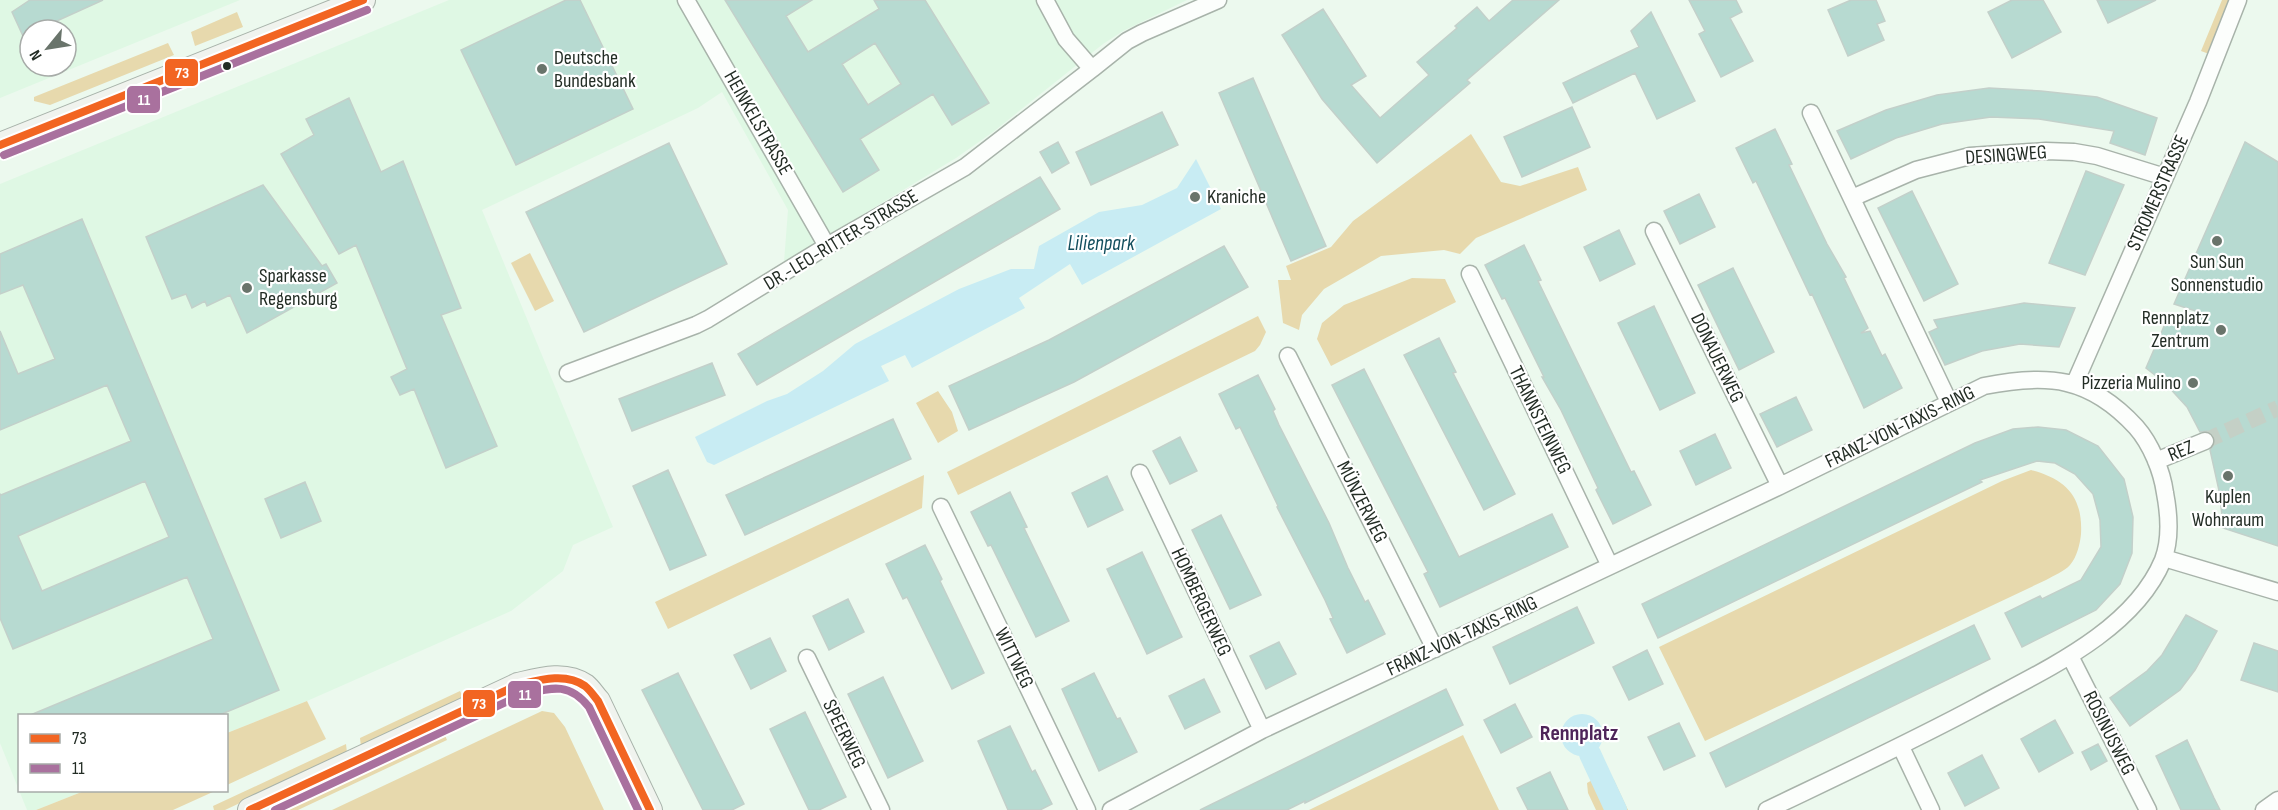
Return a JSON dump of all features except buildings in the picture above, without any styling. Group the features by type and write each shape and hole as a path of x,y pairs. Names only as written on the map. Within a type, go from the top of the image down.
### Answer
{"street":[{"path":"0,144 363,0"},
{"name":"HEINKELSTRASSE","path":"686,0 827,246"},
{"path":"1045,0 1066,39 1092,69"},
{"name":"STROMERSTRASSE","path":"2074,385 2198,102 2238,0"},
{"name":"DR.-LEO-RITTER-STRASSE","path":"568,373 696,326 827,246 965,167 1127,41 1215,2"},
{"path":"1811,113 1949,402"},
{"name":"DESINGWEG","path":"1852,198 1916,170 1970,156 2046,151 2073,152 2097,156 2164,177"},
{"name":"DONAUERWEG","path":"1654,231 1780,486"},
{"name":"THANNSTEINWEG","path":"1470,274 1610,566"},
{"name":"MÜNZERWEG","path":"1288,356 1435,649"},
{"name":"FRANZ-VON-TAXIS-RING","path":"1111,810 1262,730 1780,486 1984,386 2014,380 2046,379 2074,385 2101,396 2122,412 2140,431 2156,461 2163,478 2167,502 2168,531 2164,558 2153,578 2131,607 2070,656 1901,747 1767,810"},
{"name":"REZ","path":"2156,461 2205,441"},
{"name":"HOMBERGERWEG","path":"1140,473 1262,730"},
{"name":"WITTWEG","path":"941,507 1088,810"},
{"path":"2164,558 2278,592"},
{"name":"ROSINUSWEG","path":"2070,656 2148,810"},
{"name":"SPEERWEG","path":"807,658 881,810"},
{"path":"250,810 518,685 548,678 567,678 585,686 598,702 650,810"},
{"path":"1901,747 1931,810"},
{"path":"2264,810 2278,800"}],"shaded area":[{"path":"0,0 240,0 78,66 78,18 18,18 18,78 49,78 0,98"},
{"path":"449,0 1187,0 1123,31 1103,44 993,132 956,158 784,262 788,210 722,92 698,108 482,210 613,527 573,545 563,571 511,611 307,701 228,733 228,714 18,714 18,788 0,743 0,184"},
{"path":"2222,0 2230,0 2209,54 2201,51"},
{"path":"237,12 243,27 195,46 191,32"},
{"path":"168,43 174,55 50,105 34,101 34,97"},
{"path":"1471,134 1501,182 1520,186 1578,167 1587,190 1476,238 1460,254 1444,250 1381,256 1324,289 1302,315 1299,330 1283,323 1278,280 1291,280 1286,266 1331,247 1353,221"},
{"path":"530,253 554,301 535,311 511,263"},
{"path":"1412,278 1445,279 1456,302 1331,366 1317,339 1322,323 1344,305"},
{"path":"1258,316 1266,332 1255,351 958,495 947,472"},
{"path":"938,391 952,412 958,431 938,443 916,403"},
{"path":"2031,470 2063,484 2070,491 2079,510 2081,534 2079,546 2068,567 2046,580 1705,741 1659,647 2002,481"},
{"path":"924,475 922,508 668,629 655,602"},
{"path":"460,691 464,699 361,747 360,738"},
{"path":"307,701 326,739 228,785 228,733"},
{"path":"542,711 554,713 565,727 604,810 332,810"},
{"path":"444,733 447,740 298,810 279,810"},
{"path":"1463,735 1499,810 1309,810"},
{"path":"346,744 347,753 225,810 214,810 213,806"},
{"path":"1605,773 1614,780 1628,810 1596,810 1588,793 1587,783"},
{"path":"20,792 81,792 36,810 27,810"},
{"path":"81,792 213,792 173,810 36,810"}],"water":[{"name":"Lilienpark","path":"1196,159 1221,209 1082,285 1070,264 1019,298 1025,308 912,368 905,355 881,366 889,381 714,465 707,462 695,437 767,401 787,394 823,371 855,344 959,289 1011,269 1034,269 1039,246 1099,212 1142,205 1177,188"},
{"path":"1582,714 1590,715 1597,720 1602,727 1602,743 1597,750 1590,755 1582,756 1574,755 1567,750 1562,743 1561,735 1562,727 1567,720 1574,715"}],"waterway":[{"path":"1590,754 1616,810"}],"tunnel":[{"path":"2205,441 2278,408"}],"transit line":[{"name":"73","path":"0,145 363,0"},
{"name":"11","path":"4,155 367,10"},
{"name":"73","path":"250,810 518,685 543,679 561,678 585,686 598,701 650,810"},
{"name":"11","path":"275,810 521,695 550,689 574,693 589,707 638,810"}],"place":[{"name":"Deutsche Bundesbank","path":"542,69"},
{"name":"Kraniche","path":"1195,197"},
{"name":"Sun Sun Sonnenstudio","path":"2217,241"},
{"name":"Sparkasse Regensburg","path":"247,288"},
{"name":"Rennplatz Zentrum","path":"2221,330"},
{"name":"Pizzeria Mulino","path":"2193,383"},
{"name":"Kuplen Wohnraum","path":"2228,476"}],"district":[{"name":"Rennplatz","path":"1579,733"}]}
